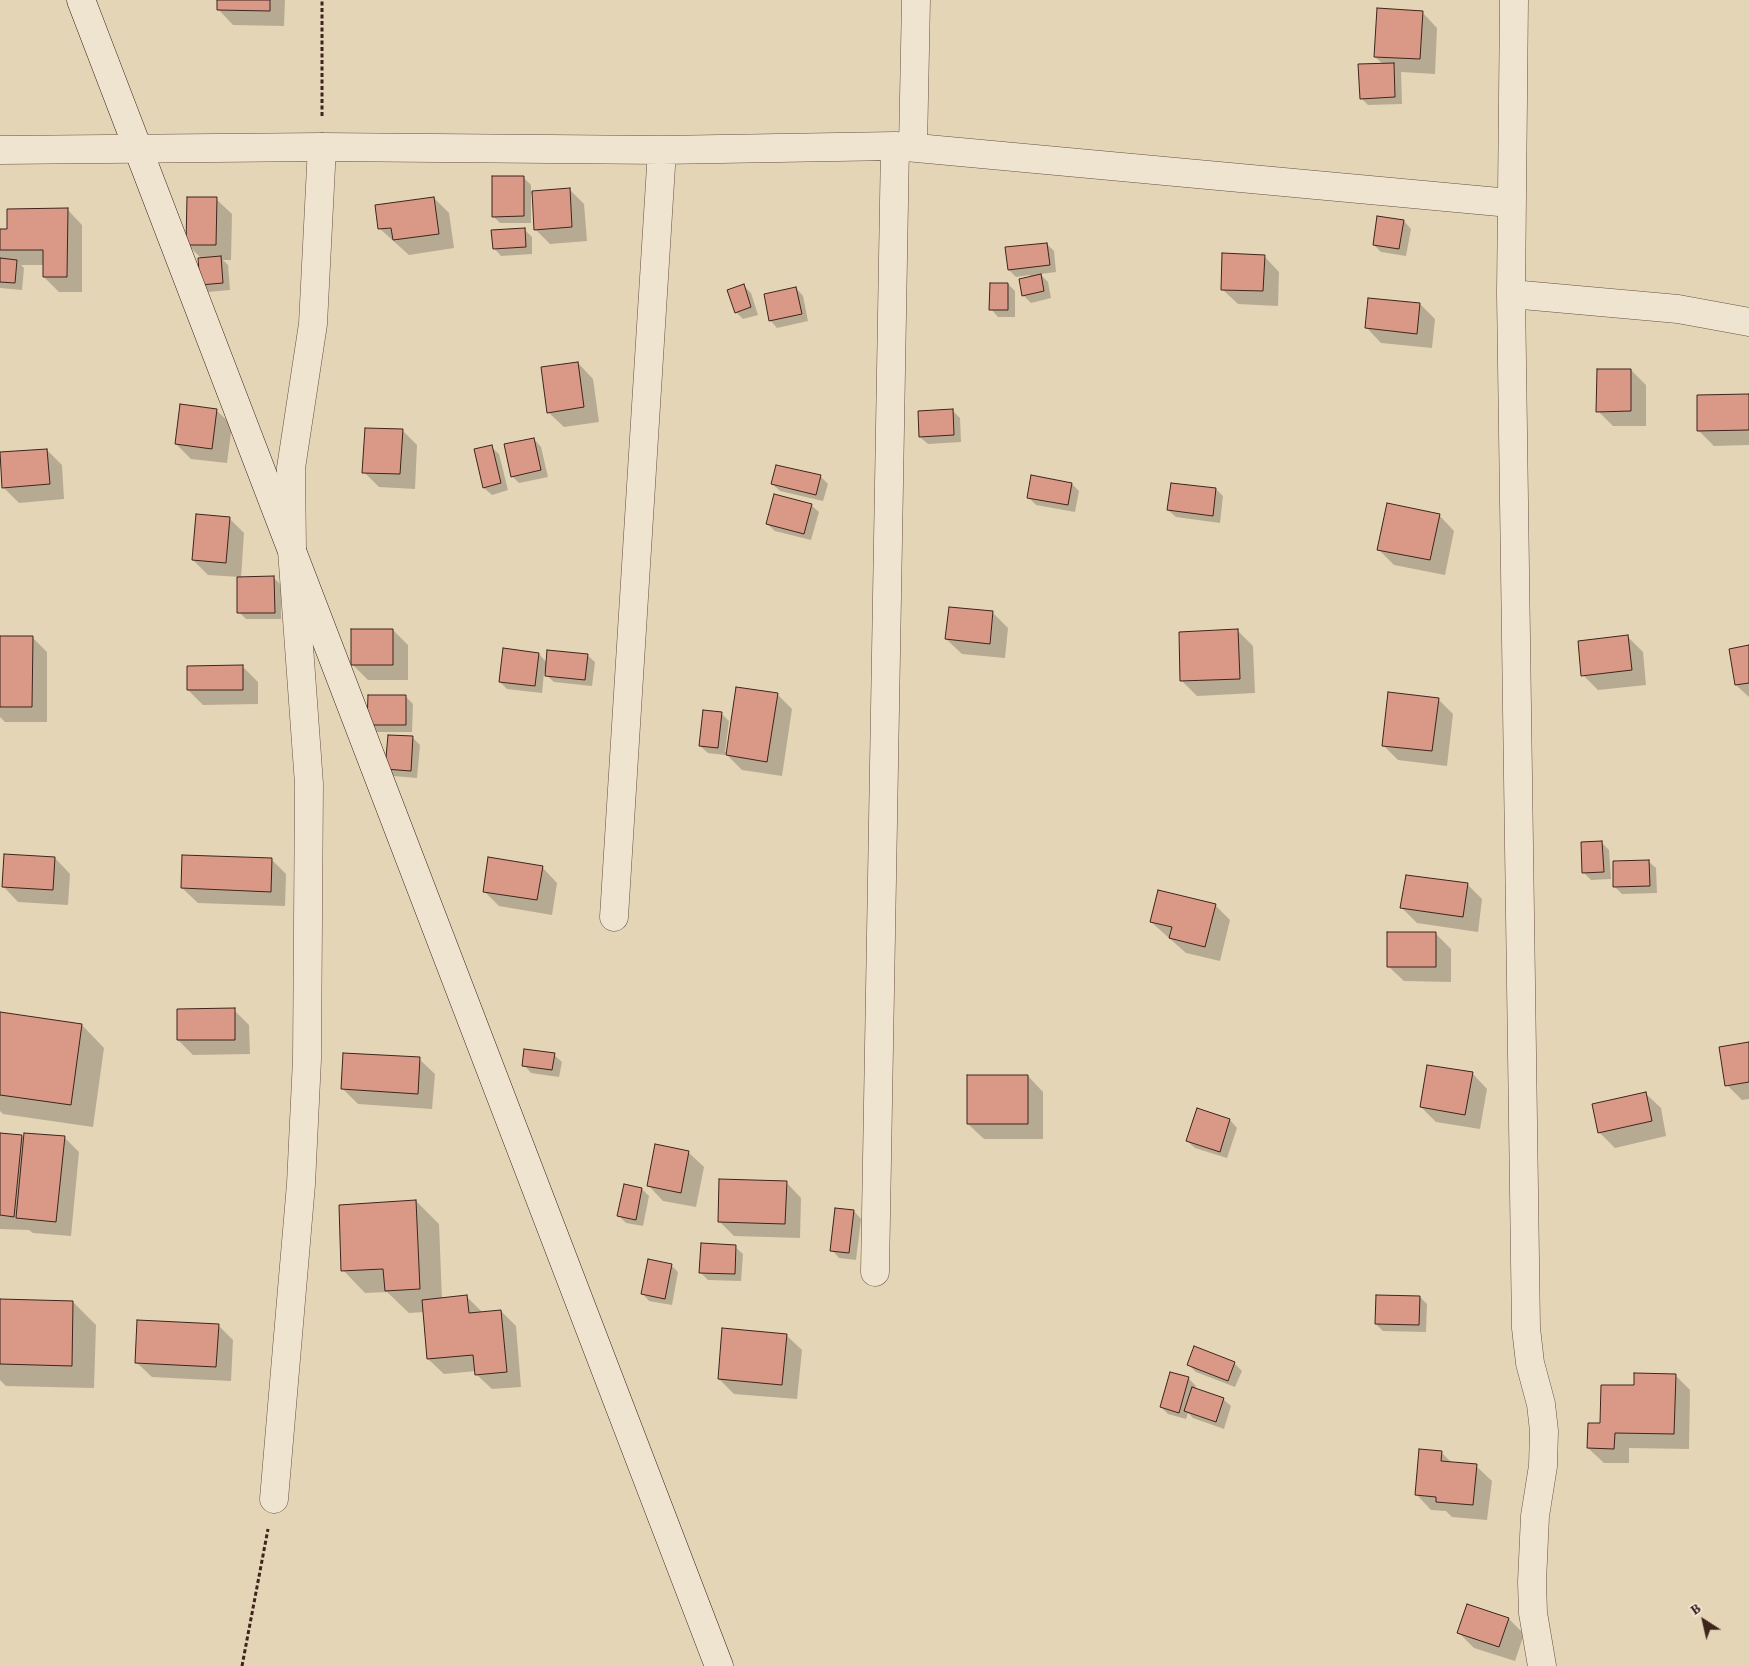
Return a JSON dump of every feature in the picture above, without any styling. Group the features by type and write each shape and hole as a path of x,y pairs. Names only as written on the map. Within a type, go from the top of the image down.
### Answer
{"street":[{"path":"81,0 719,1666"},
{"path":"874,1272 904,146 916,0"},
{"path":"1514,0 1510,203 1526,1328 1530,1363 1541,1404 1544,1431 1543,1466 1535,1516 1532,1582 1533,1613 1542,1666"},
{"path":"0,150 322,147 662,150 904,146 1510,203"},
{"path":"274,1499 301,1184 307,1059 309,784 292,550 291,468 313,324 322,147"},
{"path":"614,917 662,150"},
{"path":"1511,294 1678,310 1749,322"}],"path":[{"path":"322,0 322,147"},
{"path":"242,1666 274,1499"}],"building":[{"path":"217,0 270,0 270,11 217,10"},
{"path":"1377,8 1423,11 1420,59 1374,57"},
{"path":"1394,63 1395,97 1360,99 1358,64"},
{"path":"492,176 524,176 524,216 492,217"},
{"path":"570,188 572,227 534,230 532,191"},
{"path":"187,197 217,197 216,245 186,245"},
{"path":"434,197 439,234 393,240 391,228 378,229 375,205"},
{"path":"68,208 67,277 43,277 43,250 0,250 0,229 7,229 7,209"},
{"path":"1377,216 1404,220 1399,249 1373,245"},
{"path":"525,228 526,247 493,249 491,230"},
{"path":"1047,243 1050,265 1008,270 1005,247"},
{"path":"1222,253 1265,255 1263,291 1221,290"},
{"path":"221,256 223,283 200,285 198,258"},
{"path":"0,258 17,260 15,283 0,282"},
{"path":"1041,274 1044,291 1022,296 1019,279"},
{"path":"990,283 1008,283 1008,310 989,310"},
{"path":"744,284 751,307 735,313 727,290"},
{"path":"796,287 802,314 769,321 764,294"},
{"path":"1368,298 1420,303 1417,334 1365,328"},
{"path":"578,362 584,407 547,413 541,367"},
{"path":"1597,369 1631,369 1631,411 1596,412"},
{"path":"1749,394 1749,430 1697,431 1697,395"},
{"path":"180,404 217,409 212,449 175,444"},
{"path":"953,409 954,435 919,437 918,411"},
{"path":"365,428 403,429 400,474 362,473"},
{"path":"534,438 541,470 511,477 504,444"},
{"path":"492,445 501,483 483,488 474,449"},
{"path":"47,449 50,484 2,488 0,452"},
{"path":"776,465 821,475 816,495 771,484"},
{"path":"1031,475 1072,483 1068,505 1027,498"},
{"path":"1171,483 1216,488 1213,516 1167,510"},
{"path":"774,494 812,504 804,534 766,524"},
{"path":"1387,503 1440,514 1430,560 1377,550"},
{"path":"196,514 230,517 226,563 192,560"},
{"path":"274,576 275,613 237,613 237,577"},
{"path":"949,607 993,611 990,644 945,639"},
{"path":"351,629 393,629 393,665 351,665"},
{"path":"1238,629 1240,679 1180,681 1179,632"},
{"path":"1628,635 1632,670 1581,676 1578,641"},
{"path":"0,636 33,636 32,707 0,707"},
{"path":"1749,645 1749,683 1735,685 1729,649"},
{"path":"503,648 539,653 535,686 499,682"},
{"path":"547,650 588,654 585,680 545,676"},
{"path":"243,665 243,690 187,690 187,666"},
{"path":"736,687 778,693 767,762 726,755"},
{"path":"1388,692 1439,698 1432,751 1382,746"},
{"path":"368,695 406,695 406,725 367,725"},
{"path":"703,710 722,712 718,748 699,746"},
{"path":"388,735 413,736 411,771 385,769"},
{"path":"1602,841 1604,872 1582,873 1581,842"},
{"path":"4,854 55,857 53,890 2,887"},
{"path":"182,855 272,858 271,892 181,888"},
{"path":"488,857 543,866 537,900 483,892"},
{"path":"1649,860 1650,886 1613,887 1613,861"},
{"path":"1406,875 1468,883 1463,917 1400,908"},
{"path":"1158,890 1216,904 1205,947 1169,938 1172,927 1150,922"},
{"path":"1387,932 1436,932 1436,967 1387,967"},
{"path":"235,1008 235,1040 177,1040 177,1009"},
{"path":"0,1012 82,1024 71,1105 0,1095"},
{"path":"1749,1042 1749,1082 1725,1086 1719,1047"},
{"path":"524,1049 555,1053 552,1070 522,1066"},
{"path":"343,1053 420,1057 418,1094 341,1089"},
{"path":"1427,1065 1473,1072 1465,1115 1420,1107"},
{"path":"967,1075 1028,1075 1028,1124 967,1124"},
{"path":"1646,1092 1652,1121 1598,1133 1592,1104"},
{"path":"1197,1108 1230,1119 1220,1152 1186,1141"},
{"path":"0,1133 22,1135 14,1217 0,1215"},
{"path":"24,1133 65,1136 56,1222 16,1218"},
{"path":"655,1144 689,1151 681,1193 647,1186"},
{"path":"719,1179 787,1181 785,1224 718,1222"},
{"path":"624,1184 642,1188 636,1220 617,1216"},
{"path":"416,1200 420,1289 385,1291 383,1269 341,1271 339,1205"},
{"path":"835,1208 854,1210 849,1253 830,1251"},
{"path":"701,1243 736,1245 735,1274 699,1273"},
{"path":"648,1259 672,1264 665,1299 641,1294"},
{"path":"467,1295 469,1313 501,1310 507,1372 475,1375 473,1355 427,1359 422,1300"},
{"path":"1376,1295 1420,1296 1419,1325 1375,1324"},
{"path":"0,1299 73,1301 72,1366 0,1364"},
{"path":"137,1320 219,1324 216,1367 135,1363"},
{"path":"722,1328 787,1334 782,1385 718,1379"},
{"path":"1194,1346 1235,1362 1228,1381 1187,1365"},
{"path":"1170,1372 1189,1377 1179,1413 1160,1407"},
{"path":"1634,1373 1676,1374 1674,1434 1615,1433 1614,1449 1587,1448 1588,1423 1600,1423 1601,1385 1634,1385"},
{"path":"1192,1387 1224,1398 1216,1422 1184,1411"},
{"path":"1419,1449 1442,1451 1441,1461 1477,1464 1473,1505 1436,1502 1436,1497 1415,1495"},
{"path":"1467,1604 1509,1618 1499,1647 1457,1633"}]}
